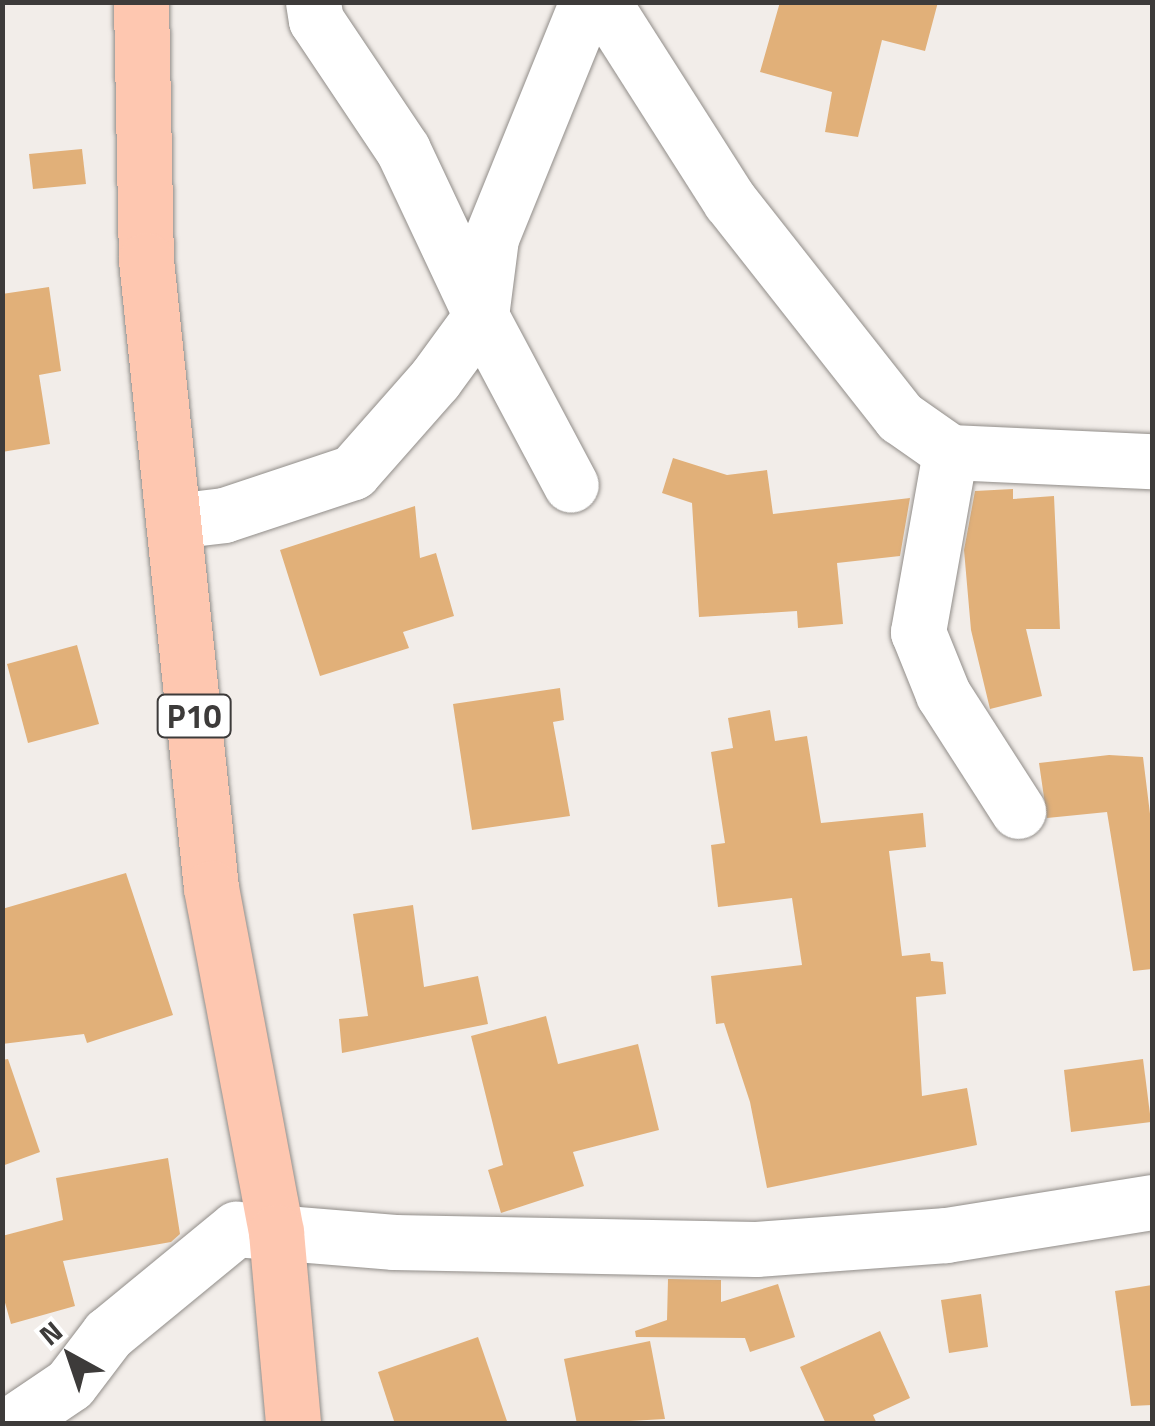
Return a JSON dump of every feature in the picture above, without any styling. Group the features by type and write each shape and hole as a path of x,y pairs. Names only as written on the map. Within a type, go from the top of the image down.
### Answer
{"main road":[{"name":"P10","path":"141,2 146,260 211,888 276,1232 293,1424"}],"street":[{"path":"313,2 316,20 403,150 480,316 572,485"},
{"path":"174,521 224,515 353,472 435,380 480,316 491,238 587,2"},
{"path":"603,2 730,201 900,417 950,452 1152,462"},
{"path":"950,452 918,632 942,694 1018,811"},
{"path":"12,1424 70,1384 108,1334 236,1228 394,1242 756,1249 946,1236 1152,1202"}],"building":[{"path":"780,2 938,2 925,51 882,40 858,137 825,132 832,92 760,72"},
{"path":"82,149 86,184 33,189 29,154"},
{"path":"49,287 61,371 39,375 50,444 2,452 2,294"},
{"path":"673,458 727,475 767,470 773,514 910,498 900,556 837,563 843,624 798,628 797,611 699,617 692,503 662,493"},
{"path":"1013,489 1013,499 1054,496 1060,629 1026,629 1042,696 990,709 971,630 964,550 975,491"},
{"path":"415,506 420,558 436,553 454,616 403,632 409,648 320,676 280,550"},
{"path":"77,645 99,724 28,743 7,664"},
{"path":"560,688 564,720 553,722 570,816 472,830 453,704"},
{"path":"770,710 775,741 807,736 821,823 923,813 926,847 889,851 902,956 930,953 931,961 943,962 946,994 916,997 922,1096 967,1088 977,1145 767,1188 750,1102 724,1023 716,1024 711,976 802,965 792,898 718,907 711,845 725,843 711,752 733,748 728,718"},
{"path":"1109,755 1143,757 1152,830 1152,969 1133,971 1107,812 1047,818 1039,763"},
{"path":"126,873 173,1015 87,1043 84,1034 2,1044 2,909"},
{"path":"413,905 424,987 478,976 488,1024 342,1053 339,1019 368,1016 353,914"},
{"path":"546,1016 558,1064 638,1044 659,1130 573,1152 584,1186 501,1213 488,1170 503,1165 471,1036"},
{"path":"8,1059 40,1152 2,1166 2,1060"},
{"path":"1143,1059 1151,1122 1071,1132 1064,1070"},
{"path":"168,1158 180,1234 171,1242 63,1261 75,1306 11,1324 2,1292 2,1236 63,1220 56,1178"},
{"path":"668,1279 721,1280 721,1302 778,1284 795,1337 750,1352 745,1338 636,1337 635,1331 667,1320"},
{"path":"1152,1285 1152,1405 1131,1406 1115,1291"},
{"path":"981,1294 988,1347 949,1353 941,1300"},
{"path":"880,1331 910,1398 873,1415 877,1424 826,1424 800,1367"},
{"path":"478,1337 508,1424 395,1424 378,1372"},
{"path":"650,1341 665,1419 577,1424 564,1359"}]}
